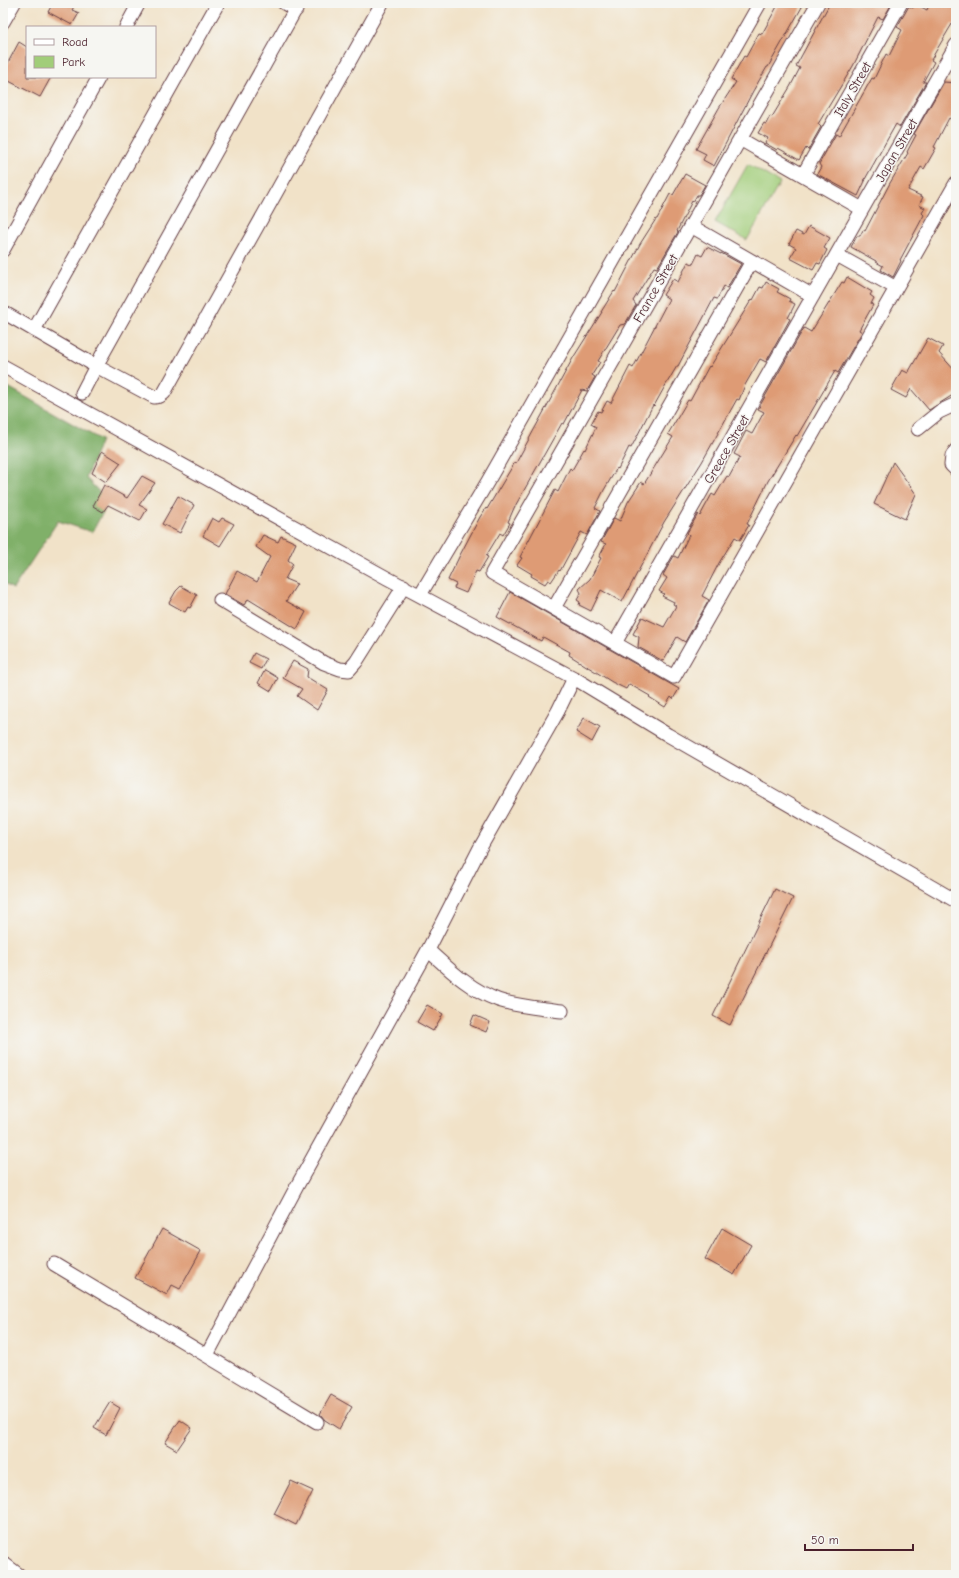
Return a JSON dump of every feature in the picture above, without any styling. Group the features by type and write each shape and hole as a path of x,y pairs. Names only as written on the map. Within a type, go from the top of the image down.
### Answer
{"street":[{"path":"3,22 14,3"},
{"path":"127,26 140,3"},
{"path":"34,330 218,3"},
{"path":"82,393 297,6 284,3"},
{"path":"3,312 96,366 154,397 160,396 164,392 382,3"},
{"path":"420,595 488,481 760,3"},
{"name":"France Street","path":"554,608 492,573 818,3"},
{"name":"Italy Street","path":"803,175 901,3"},
{"name":"Japan Street","path":"837,255 956,45"},
{"path":"3,250 98,78"},
{"path":"740,139 862,210"},
{"path":"752,261 554,608 674,677 956,183"},
{"path":"691,226 813,296"},
{"path":"837,255 896,288"},
{"name":"Greece Street","path":"615,643 837,255"},
{"path":"3,366 574,678 668,735 956,901"},
{"path":"918,429 939,412 956,404"},
{"path":"956,450 952,456 951,465 956,470"},
{"path":"220,600 324,663 340,669 349,670 356,662 404,586"},
{"path":"207,1355 297,1186 428,950 480,848 558,711 574,678"},
{"path":"428,950 460,978 480,992 499,1000 519,1005 562,1011"},
{"path":"54,1264 317,1422"},
{"path":"3,1564 19,1575"}],"green space":[{"path":"748,164 780,183 747,240 715,222"},
{"path":"3,384 101,440 86,478 109,502 92,532 58,521 13,589 3,583"}],"building":[{"path":"53,3 76,3 72,10 79,13 72,25 48,12"},
{"path":"779,3 794,3 802,7 753,91 714,166 703,160 706,154 696,149 719,108 736,82 731,79 744,56 746,57 759,33 762,34"},
{"path":"830,3 887,3 891,5 883,19 878,17 853,66 818,124 821,127 808,150 806,148 799,160 778,148 777,150 765,143 768,138 758,133 764,123 766,124 770,116 772,117 790,87 800,68 796,66"},
{"path":"930,3 956,3 956,26 952,24 936,51 931,60 934,62 923,82 926,82 900,127 896,124 864,181 858,196 817,174 821,167 819,164 836,134 839,136 872,78 874,79 886,54 889,56 902,30 897,27 909,6 913,8 915,4 927,10"},
{"path":"19,42 26,46 26,78 50,78 40,97 3,78 3,72"},
{"path":"944,82 956,83 956,110 951,119 949,118 934,147 936,148 924,169 921,167 908,190 923,197 919,205 925,208 922,213 924,215 900,260 901,261 893,277 881,270 883,266 876,261 851,247 857,236 860,236 863,230 865,231 890,183 908,153 907,152 916,135 914,134"},
{"path":"685,174 705,185 699,195 697,195 693,202 692,201 677,231 678,232 657,268 654,267 633,301 636,305 625,324 620,325 598,361 600,362 592,375 595,377 587,391 582,390 564,424 562,423 514,508 508,522 510,523 503,535 500,533 486,556 488,557 479,572 476,571 466,593 454,588 456,584 448,580 480,517 486,508 487,509 515,462 516,463 573,358 614,291 615,292 640,244 657,219 670,194 673,195"},
{"path":"809,226 830,238 824,248 827,250 820,264 817,263 813,270 790,258 796,248 789,244 796,231 804,235"},
{"path":"707,247 741,264 727,288 724,286 717,299 714,298 678,366 654,406 653,405 631,448 629,447 618,469 617,468 604,490 595,508 600,511 587,535 581,532 560,571 559,570 551,582 548,580 545,584 531,576 532,574 517,565 522,558 520,557 555,490 558,492 570,468 572,470 584,449 585,450 596,427 591,424 598,411 601,412 607,401 611,403 630,366 633,368 669,299 663,295 673,279 678,282 688,262 693,264 698,254 702,256"},
{"path":"847,277 872,292 870,295 874,298 871,304 873,305 859,330 862,332 838,373 835,371 797,436 796,435 768,481 747,524 749,525 740,540 735,537 719,563 702,596 709,600 685,642 677,637 663,661 638,647 639,637 633,634 642,617 664,627 676,606 673,604 674,602 662,596 664,594 659,591 667,578 663,575 674,556 678,558 689,535 687,533 698,514 700,516 712,494 715,496 727,476 729,477 740,457 734,454 746,431 752,434 764,412 758,409 804,328 811,332 842,282 844,283"},
{"path":"766,282 779,289 777,292 790,299 789,301 795,304 788,318 790,319 766,362 760,359 745,385 739,400 737,399 702,462 664,522 622,602 601,590 591,611 579,605 580,602 577,600 581,593 579,589 590,579 601,558 599,557 606,544 601,542 614,518 620,521 628,502 641,482 644,484 673,437 668,434 688,400 690,401 709,366 710,367 752,299 753,300 760,287 763,288"},
{"path":"928,338 943,346 939,353 956,372 956,393 929,410 911,389 906,398 891,390 902,370 908,373"},
{"path":"102,451 121,463 106,482 92,473"},
{"path":"893,462 916,494 905,519 874,504"},
{"path":"142,476 155,483 139,505 147,509 140,521 108,505 103,512 93,506 104,485 127,498"},
{"path":"178,496 194,505 180,533 162,524"},
{"path":"212,518 219,522 222,518 234,524 220,546 203,536"},
{"path":"263,535 278,542 281,536 296,543 288,560 293,564 285,579 297,584 286,601 306,612 297,629 248,599 244,605 225,594 237,571 257,582 270,557 256,547"},
{"path":"181,586 197,595 190,608 188,607 185,612 169,603 176,591"},
{"path":"510,592 679,689 673,699 671,697 665,707 629,684 626,689 569,655 570,652 543,637 541,641 497,617"},
{"path":"254,653 266,659 261,669 249,663"},
{"path":"293,661 308,669 307,677 328,690 317,710 297,696 302,689 283,678"},
{"path":"265,670 278,678 271,691 258,683"},
{"path":"584,718 600,727 592,742 576,732"},
{"path":"775,889 793,898 730,1025 713,1016"},
{"path":"427,1005 443,1014 433,1031 417,1022"},
{"path":"474,1015 490,1022 486,1032 470,1025"},
{"path":"722,1228 751,1245 734,1275 705,1259"},
{"path":"162,1229 201,1251 180,1289 172,1285 167,1295 135,1278"},
{"path":"331,1395 352,1407 339,1429 325,1420 320,1414"},
{"path":"110,1402 120,1408 106,1435 94,1428"},
{"path":"180,1420 192,1428 177,1450 165,1443"},
{"path":"291,1481 313,1491 296,1525 274,1514"}]}
